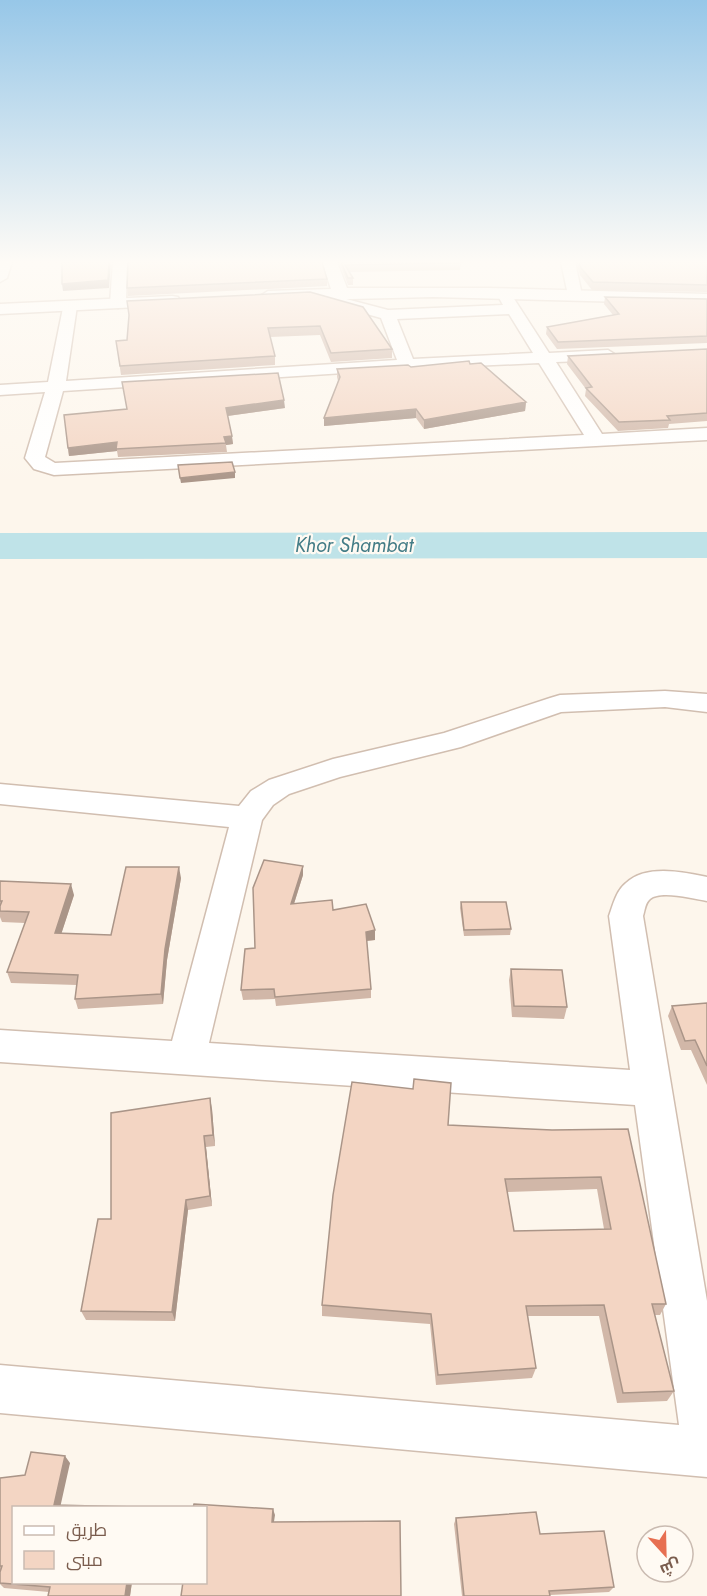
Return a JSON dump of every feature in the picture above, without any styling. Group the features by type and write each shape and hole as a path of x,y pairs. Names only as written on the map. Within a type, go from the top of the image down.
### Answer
{"street":[{"path":"64,336 56,386 35,458 41,465 54,469 707,434"},
{"path":"396,336 407,364"},
{"path":"531,336 596,439"},
{"path":"0,390 407,364 625,354"},
{"path":"186,1059 247,818 262,798 279,786 333,769 451,740 560,704 665,699 707,703"},
{"path":"0,794 247,818"},
{"path":"0,1389 707,1451 626,916 632,896 647,885 675,884 707,889"},
{"path":"0,1046 652,1089"}],"building":[{"path":"127,336 270,336 275,356 120,366 116,341 127,340"},
{"path":"324,336 383,336 392,349 331,353"},
{"path":"554,336 695,336 558,342"},
{"path":"707,349 707,413 667,416 670,420 619,422 586,388 592,387 568,356"},
{"path":"469,361 470,364 481,363 526,402 424,420 416,409 324,418 340,377 337,369 408,365 411,367"},
{"path":"278,373 284,400 226,408 232,436 224,437 226,443 116,449 117,442 68,448 64,415 127,409 122,382"},
{"path":"232,462 235,472 180,478 178,465"},
{"path":"264,860 303,866 291,904 332,900 333,910 366,904 375,930 366,932 371,989 275,997 274,989 241,990 245,949 255,948 253,888"},
{"path":"126,867 179,867 165,949 161,994 75,999 78,975 7,972 29,912 0,911 2,901 0,901 0,881 71,884 55,933 111,935"},
{"path":"461,902 506,902 511,929 464,930"},
{"path":"511,969 562,970 567,1007 514,1006"},
{"path":"707,1003 707,1066 695,1040 685,1041 672,1006"},
{"path":"414,1079 451,1083 448,1125 552,1130 628,1129 666,1304 652,1304 674,1391 623,1393 604,1305 526,1306 536,1368 438,1375 431,1314 322,1305 333,1195 352,1082 413,1089","holes":["601,1177 611,1229 514,1231 505,1179"]},
{"path":"210,1098 213,1135 204,1136 210,1196 186,1200 172,1312 81,1311 98,1219 111,1219 111,1113"},
{"path":"31,1452 65,1456 54,1505 96,1506 12,1506 12,1584 0,1583 2,1566 0,1566 0,1478 25,1475"},
{"path":"194,1504 273,1509 272,1522 400,1521 401,1596 181,1596 183,1584 207,1584 207,1506 194,1506"},
{"path":"536,1512 540,1534 604,1531 614,1587 549,1591 550,1596 464,1596 456,1518"},
{"path":"12,1584 127,1584 125,1596 48,1596 50,1587"}],"waterway":[{"name":"Khor Shambat","path":"0,546 707,545"}]}
